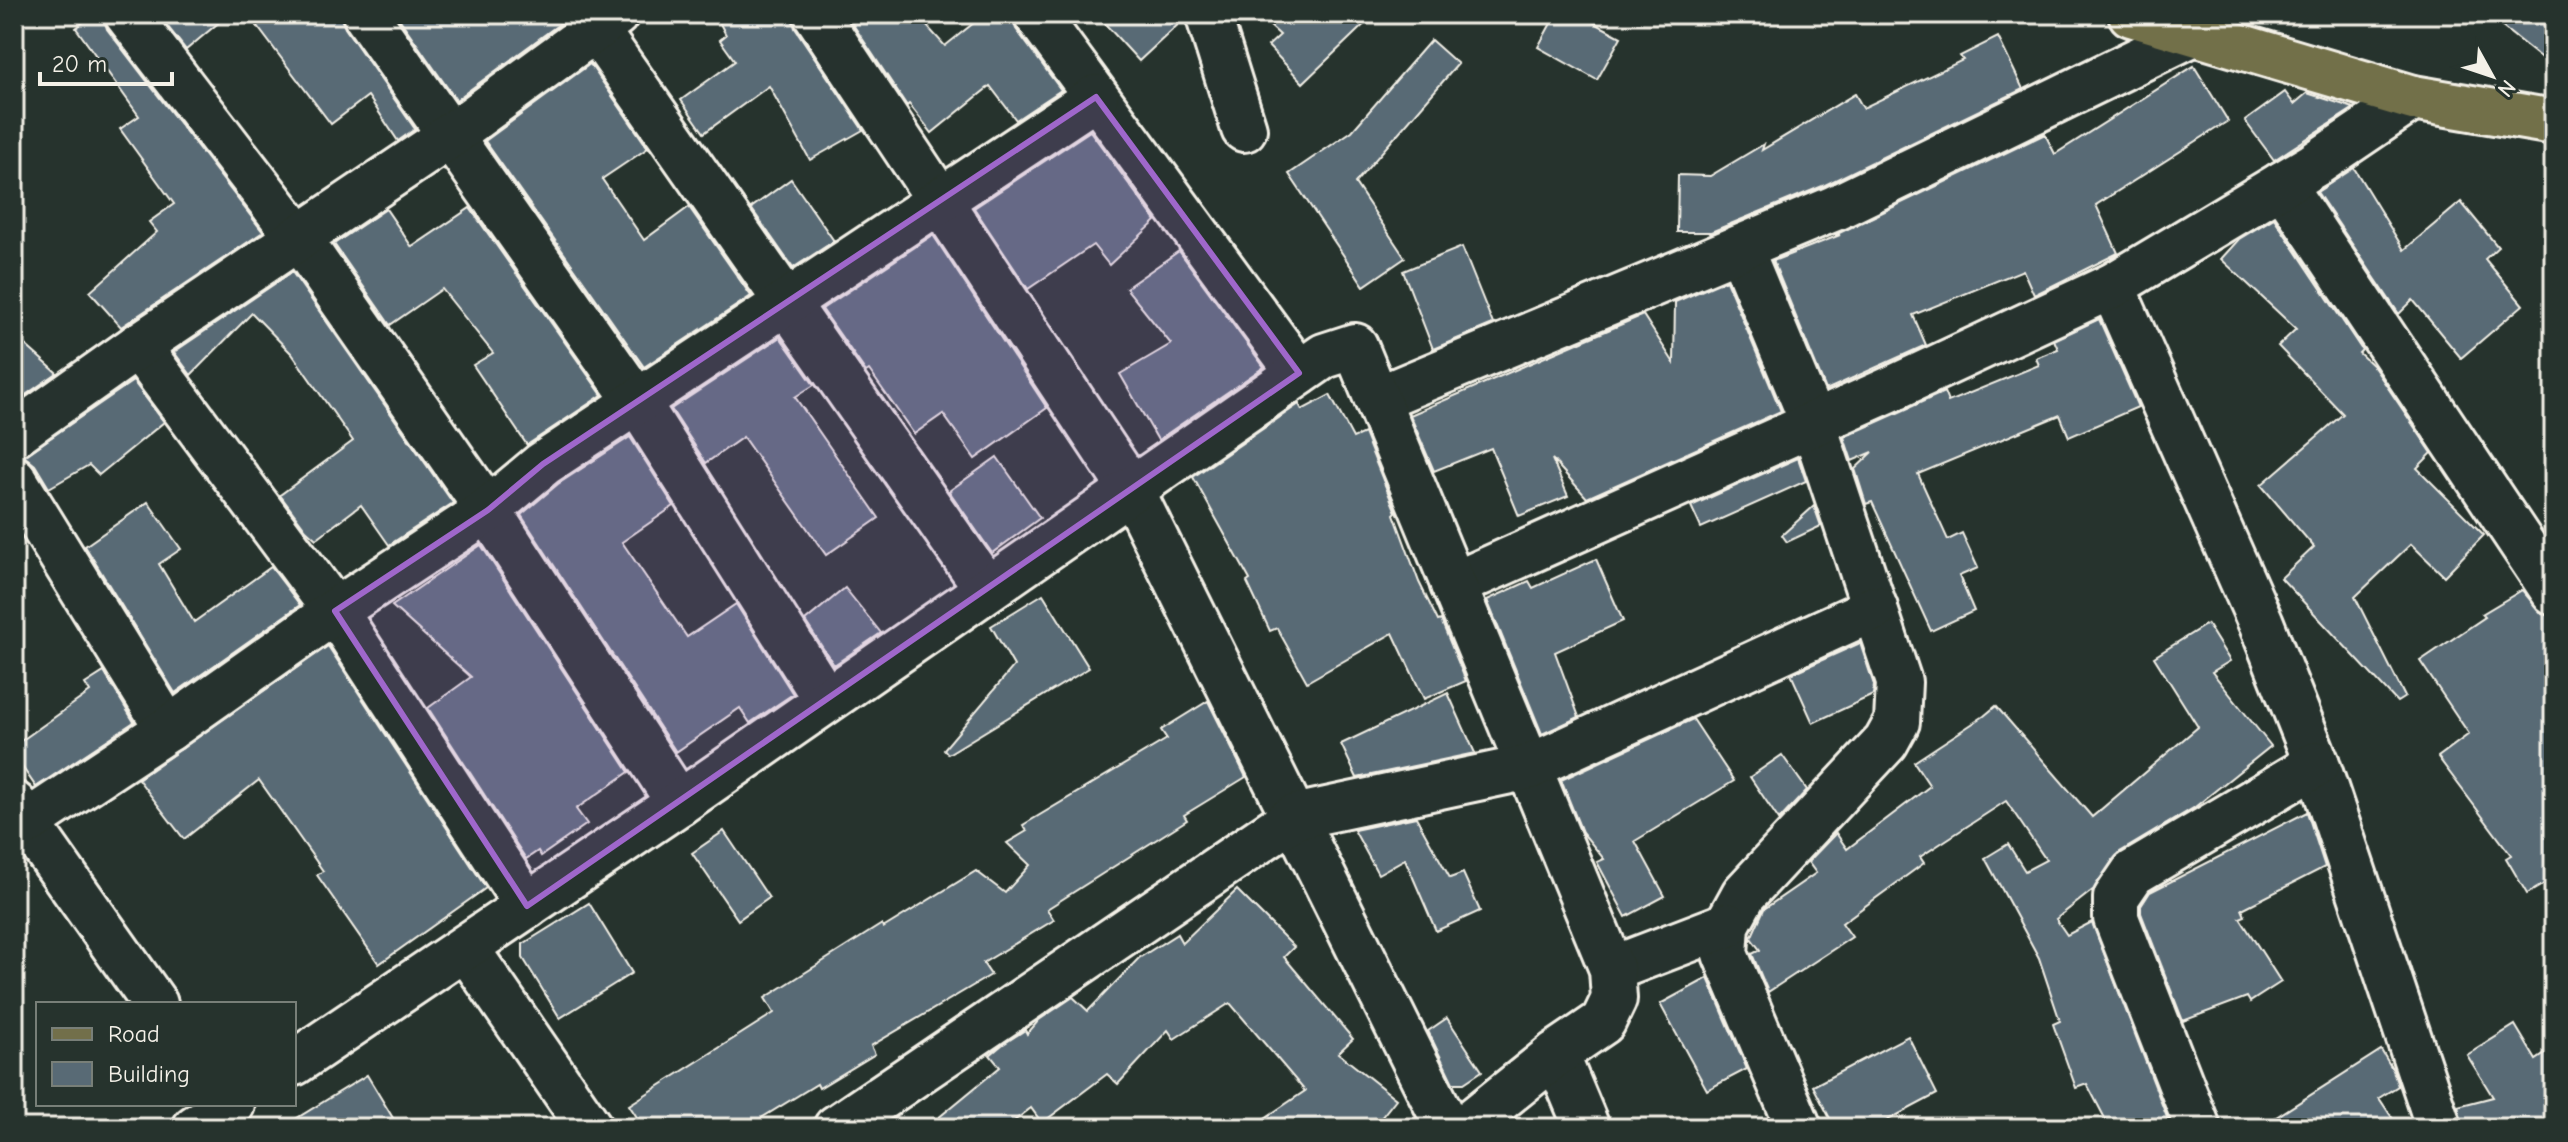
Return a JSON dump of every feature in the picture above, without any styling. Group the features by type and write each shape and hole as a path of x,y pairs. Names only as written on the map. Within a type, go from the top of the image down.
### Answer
{"main road":[{"path":"2131,14 2413,98 2554,122"}],"street":[{"path":"127,14 298,237 488,510 679,803"},
{"path":"365,14 638,403 826,700"},
{"path":"816,14 1131,489 1448,1128"},
{"path":"1036,14 1299,373"},
{"path":"1208,14 1244,129"},
{"path":"14,434 138,346 451,135 599,19 788,302 987,589"},
{"path":"1377,399 1835,208 2194,33"},
{"path":"154,1002 18,820 168,729 335,611 488,510 543,464 1096,97"},
{"path":"1453,585 2112,286 2282,184 2413,98"},
{"path":"2282,184 2554,592"},
{"path":"1740,248 1813,423 1899,682 1897,722 1886,742 1744,894 1727,925 1725,954 1799,1128"},
{"path":"2112,286 2261,623 2317,764 2439,1128"},
{"path":"138,346 335,611 527,906"},
{"path":"296,1062 679,803 1324,356 1355,346 1612,969 1614,999 1603,1022 1556,1054 1464,1128"},
{"path":"14,479 168,729"},
{"path":"836,1128 1294,817 1529,767 1875,608"},
{"path":"2198,1128 2116,918 2116,898 2133,873 2317,764"},
{"path":"1612,969 1727,925"},
{"path":"466,948 590,1128"},
{"path":"1556,1054 1587,1128"}],"highlighted area":[{"path":"1096,97 1299,373 527,906 335,611 488,510 543,464"}],"building":[{"path":"94,14 103,14 107,29 263,232 121,327 90,292 157,232 149,222 174,204 120,129 139,116 76,28"},
{"path":"158,14 229,14 186,50"},
{"path":"248,14 340,14 345,28 415,129 398,141 368,96 331,124"},
{"path":"396,14 560,14 562,22 456,100"},
{"path":"715,14 791,14 795,28 863,130 810,160 769,86 704,133 681,100 735,61 720,40 726,35"},
{"path":"846,14 916,14 945,46 985,14 1011,14 1016,29 1061,90 1016,120 990,86 932,133 909,104 907,106"},
{"path":"1096,14 1184,14 1184,19 1139,61"},
{"path":"1257,14 1375,14 1303,83 1268,46 1280,35"},
{"path":"1556,14 1578,14 1621,37 1597,80 1538,47"},
{"path":"2486,14 2554,14 2554,68"},
{"path":"1998,37 2023,89 1825,185 1711,232 1677,232 1678,175 1710,176 1764,144 1762,150 1855,94 1863,108 1963,60 1960,56"},
{"path":"1431,40 1458,64 1355,183 1405,258 1364,286 1289,174 1352,131"},
{"path":"590,64 648,148 602,179 644,240 689,207 751,296 644,367 485,141"},
{"path":"2194,66 2228,121 2096,205 2118,253 2034,295 2023,270 1913,315 1926,345 1826,390 1773,261 1840,235 1835,235 2045,134 2055,154"},
{"path":"2285,92 2294,104 2307,93 2354,108 2274,160 2245,121"},
{"path":"1090,131 1156,221 1109,265 1093,245 1028,289 974,208"},
{"path":"2354,168 2404,250 2461,202 2498,247 2485,259 2523,305 2461,358 2413,300 2399,314 2317,192"},
{"path":"791,179 834,241 793,268 751,208"},
{"path":"470,208 602,395 527,445 473,365 493,353 442,289 390,325 334,244 386,209 412,247"},
{"path":"2274,218 2362,350 2359,353 2374,367 2432,453 2417,468 2484,535 2444,576 2411,544 2355,597 2405,697 2397,702 2281,578 2314,547 2261,485 2343,414 2278,346 2296,329 2221,259 2239,239"},
{"path":"933,235 1047,408 975,459 943,414 914,434 822,309"},
{"path":"1462,247 1493,324 1433,349 1403,271"},
{"path":"1179,251 1264,367 1158,440 1120,374 1171,344 1126,288"},
{"path":"292,272 453,503 389,545 361,505 316,539 280,495 353,441 292,354 252,313 191,375 174,352"},
{"path":"1726,280 1781,411 1587,498 1552,459 1568,496 1519,516 1491,448 1434,471 1410,415 1643,315 1674,363 1675,302"},
{"path":"2099,319 2138,407 2069,437 2060,415 1918,474 1948,540 1962,533 1978,568 1959,576 1974,611 1931,631 1872,502 1866,504 1855,469 1873,452 1852,461 1844,437 1944,392 1948,402 2039,365 2036,358 2058,349 2054,340"},
{"path":"14,335 57,373 14,403"},
{"path":"780,337 814,385 795,397 879,518 826,555 743,437 706,463 671,409"},
{"path":"133,381 164,422 99,475 89,465 49,488 35,465 24,456"},
{"path":"1330,395 1353,438 1364,433 1396,512 1394,514 1419,582 1438,621 1441,620 1466,681 1424,699 1393,633 1307,682 1277,628 1270,631 1247,582 1250,580 1193,477 1299,404 1302,410"},
{"path":"630,437 674,506 622,542 687,637 736,604 793,694 750,723 740,708 676,752 521,515 558,484"},
{"path":"997,457 1040,518 992,553 949,491"},
{"path":"1798,458 1806,481 1701,528 1691,506"},
{"path":"148,502 181,549 159,564 194,622 271,567 300,605 175,693 85,546"},
{"path":"1814,506 1821,526 1787,542 1782,535"},
{"path":"481,545 629,772 576,809 587,824 541,856 538,851 526,859 428,708 471,677 392,606"},
{"path":"1596,559 1623,621 1555,652 1579,717 1542,734 1487,600 1529,581 1533,588"},
{"path":"845,588 881,633 834,665 805,621"},
{"path":"2522,590 2542,614 2554,617 2554,878 2527,894 2506,858 2511,855 2438,757 2469,734 2420,661 2485,617 2482,614"},
{"path":"1043,594 1089,668 948,754 944,749 1014,666 991,626"},
{"path":"2207,624 2230,661 2212,672 2271,746 2195,807 2120,852 2094,889 2056,919 2067,935 2092,922 2171,1128 2110,1128 2087,1084 2076,1088 2053,1024 2060,1021 2039,958 1985,858 2008,844 2025,871 2046,860 2006,801 1920,857 1924,863 1842,923 1852,937 1768,992 1752,954 1760,950 1751,938 1764,909 1816,873 1808,862 1836,833 1847,849 1930,786 1914,762 1996,706 2092,817 2198,727 2154,657"},
{"path":"1860,643 1874,685 1873,695 1813,723 1791,674"},
{"path":"328,646 486,888 379,964 317,875 323,871 259,780 184,839 138,779"},
{"path":"104,672 134,722 36,787 14,755 14,746 90,692 85,684"},
{"path":"1448,693 1475,753 1357,778 1341,744"},
{"path":"1208,701 1246,777 1184,815 1187,820 1047,909 1054,920 983,963 991,975 871,1046 875,1054 819,1088 817,1084 745,1128 644,1128 629,1105 774,1013 765,998 882,924 883,928 976,871 1005,893 1030,865 1007,843 1027,831 1023,825 1167,739 1161,730"},
{"path":"1693,719 1734,781 1635,841 1665,896 1626,917 1597,862 1604,859 1582,832 1561,780"},
{"path":"1782,755 1807,790 1779,820 1750,777"},
{"path":"2307,812 2325,867 2242,909 2245,916 2240,918 2281,982 2250,1002 2247,997 2183,1021 2141,913 2141,906 2150,892"},
{"path":"1416,817 1450,878 1463,873 1480,911 1436,931 1405,859 1378,874 1354,830"},
{"path":"724,831 769,898 738,920 692,853"},
{"path":"1237,890 1294,947 1284,957 1353,1039 1338,1053 1396,1099 1373,1128 1250,1128 1305,1091 1230,1003 1174,1039 1168,1030 1118,1084 1107,1074 1042,1123 1031,1108 1005,1128 926,1128 1000,1067 990,1055 1002,1045 1025,1030 1027,1034 1039,1020 1073,997 1088,1011 1139,958 1177,934 1182,943"},
{"path":"589,903 632,973 560,1018 523,958 523,944"},
{"path":"1708,978 1747,1069 1707,1090 1660,1004"},
{"path":"1447,1018 1482,1071 1464,1083 1453,1083 1428,1031"},
{"path":"2515,1025 2536,1060 2554,1048 2554,1128 2463,1128 2458,1106 2493,1097 2467,1055"},
{"path":"1908,1036 1937,1094 1873,1128 1835,1128 1813,1086"},
{"path":"2381,1050 2398,1086 2379,1098 2399,1128 2259,1128"},
{"path":"367,1075 399,1128 281,1128"}]}
